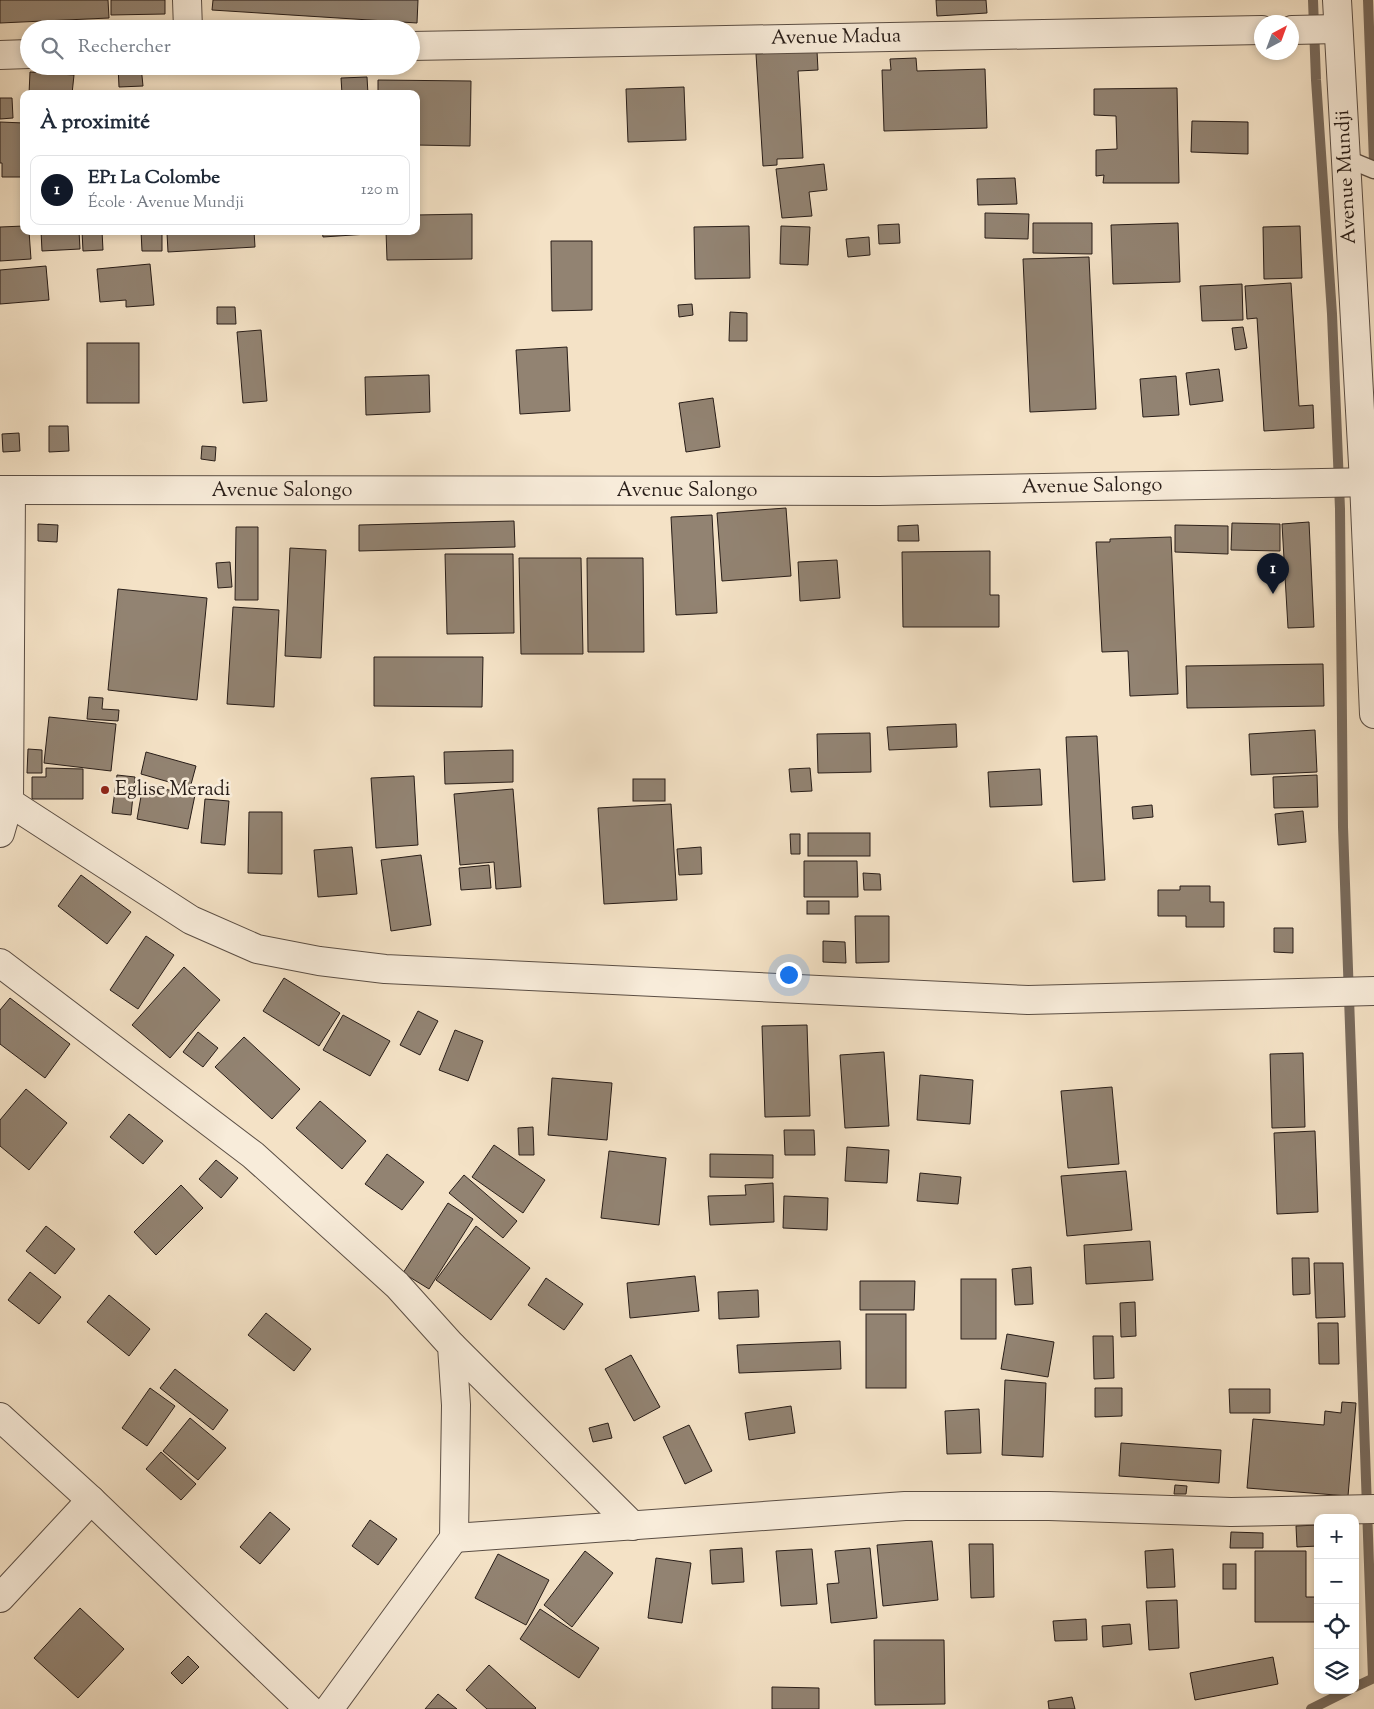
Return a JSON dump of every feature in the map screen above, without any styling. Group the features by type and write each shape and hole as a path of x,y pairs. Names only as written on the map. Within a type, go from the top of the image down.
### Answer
{"street":[{"path":"187,0 188,20"},
{"name":"Avenue Mundji","path":"1337,0 1345,158 1369,482 1374,714"},
{"path":"1299,30 1338,29"},
{"name":"Avenue Madua","path":"420,46 1254,30"},
{"path":"0,55 20,54"},
{"name":"Avenue Salongo","path":"5,490 879,491 1369,482"},
{"path":"0,833 8,802 5,490"},
{"path":"8,802 191,920 257,949 319,961 385,969 1028,1000 1374,991"},
{"path":"0,963 253,1155 397,1285 452,1346 633,1526"},
{"path":"329,1709 454,1538 456,1405 452,1346"},
{"path":"0,1416 91,1500 309,1709"},
{"path":"0,1598 91,1500"},
{"path":"454,1538 905,1506 1050,1506 1231,1512 1374,1508"}],"lane":[{"path":"1345,158 1374,170"}],"building":[{"path":"0,0 108,0 109,18 20,20 20,22 0,23"},
{"path":"111,0 165,0 165,14 111,15"},
{"path":"213,0 418,0 417,20 370,20 212,10"},
{"path":"936,0 986,0 987,13 937,16"},
{"path":"817,51 818,70 798,71 803,158 777,159 777,165 763,166 756,54"},
{"path":"916,58 917,71 985,69 987,128 884,131 882,70 891,70 890,59"},
{"path":"30,75 74,75 72,90 29,90"},
{"path":"118,75 142,75 143,86 119,87"},
{"path":"367,77 368,90 342,90 341,78"},
{"path":"378,80 471,81 470,146 420,145 420,90 378,90"},
{"path":"684,87 686,140 628,142 626,89"},
{"path":"1177,88 1179,183 1103,183 1104,175 1096,176 1096,150 1117,149 1116,116 1094,115 1094,89"},
{"path":"0,98 12,98 13,118 0,119"},
{"path":"1192,121 1248,122 1248,154 1191,152"},
{"path":"0,122 20,123 20,177 2,177 2,163 0,163"},
{"path":"824,164 827,190 809,192 812,216 782,218 776,169"},
{"path":"1015,178 1017,204 978,205 977,179"},
{"path":"985,213 1029,214 1028,239 985,238"},
{"path":"472,214 472,259 387,260 386,235 420,235 420,215"},
{"path":"1033,223 1092,223 1092,254 1033,253"},
{"path":"1178,223 1180,282 1113,284 1111,225"},
{"path":"899,224 900,243 879,244 878,225"},
{"path":"20,226 20,235 29,235 31,259 0,261 0,227"},
{"path":"749,226 750,278 695,279 694,227"},
{"path":"781,226 810,227 808,265 780,264"},
{"path":"1300,226 1302,278 1264,279 1263,227"},
{"path":"41,235 79,235 80,249 42,251"},
{"path":"82,235 102,235 103,250 83,251"},
{"path":"141,235 162,235 162,251 142,251"},
{"path":"167,235 254,235 255,247 168,252"},
{"path":"323,235 353,235 323,237"},
{"path":"869,237 870,255 848,257 846,239"},
{"path":"551,241 592,241 592,310 552,311"},
{"path":"1089,257 1096,409 1030,412 1023,259"},
{"path":"150,264 154,305 126,307 126,300 100,302 97,269"},
{"path":"46,266 49,300 0,304 0,270"},
{"path":"1291,283 1299,406 1313,405 1314,428 1264,431 1257,318 1247,319 1245,286"},
{"path":"1242,284 1243,320 1202,321 1200,286"},
{"path":"692,304 693,315 679,317 678,305"},
{"path":"217,307 235,307 236,324 217,324"},
{"path":"730,312 747,313 747,341 729,341"},
{"path":"1243,327 1247,348 1235,350 1232,328"},
{"path":"261,330 267,401 243,403 237,332"},
{"path":"87,343 139,343 139,403 87,403"},
{"path":"567,347 570,411 520,414 516,350"},
{"path":"1219,369 1223,401 1190,405 1186,373"},
{"path":"429,375 430,412 366,415 365,377"},
{"path":"1176,376 1179,415 1143,417 1140,379"},
{"path":"713,398 720,447 686,452 679,403"},
{"path":"49,426 68,426 69,451 49,452"},
{"path":"19,433 20,451 3,452 2,434"},
{"path":"202,446 216,447 215,461 201,459"},
{"path":"786,508 791,576 722,581 717,513"},
{"path":"712,515 717,613 676,615 671,517"},
{"path":"514,521 515,547 359,551 359,525"},
{"path":"1309,522 1314,627 1288,628 1282,524"},
{"path":"1232,523 1280,524 1280,551 1231,550"},
{"path":"38,524 58,525 57,542 38,541"},
{"path":"918,525 919,541 898,541 898,526"},
{"path":"1175,525 1228,526 1228,554 1175,552"},
{"path":"236,527 258,527 258,600 235,600"},
{"path":"1171,537 1178,694 1130,696 1128,651 1102,652 1096,542 1110,542 1110,539"},
{"path":"290,548 326,550 321,658 285,656"},
{"path":"990,551 990,595 999,595 999,627 903,627 902,552"},
{"path":"445,554 513,554 514,633 447,634"},
{"path":"519,558 581,558 583,654 521,654"},
{"path":"587,558 643,558 644,652 588,652"},
{"path":"837,560 840,598 800,601 798,562"},
{"path":"230,562 232,587 218,588 216,563"},
{"path":"118,589 207,598 197,700 108,690"},
{"path":"233,607 279,610 274,707 227,704"},
{"path":"374,657 483,657 482,707 374,706"},
{"path":"1323,664 1324,706 1187,708 1186,666"},
{"path":"89,697 103,698 102,709 119,710 118,721 87,719"},
{"path":"49,717 116,724 111,771 44,763"},
{"path":"956,724 957,747 889,750 887,727"},
{"path":"1315,730 1317,772 1251,775 1249,734"},
{"path":"870,733 871,772 818,773 817,734"},
{"path":"1097,736 1105,880 1073,882 1066,737"},
{"path":"28,749 42,750 42,773 27,773"},
{"path":"513,750 513,782 445,784 444,752"},
{"path":"146,752 196,766 190,788 141,774"},
{"path":"46,768 83,769 83,799 32,799 32,777 46,777"},
{"path":"810,768 812,791 791,792 789,769"},
{"path":"1040,769 1042,805 990,807 988,772"},
{"path":"117,775 135,777 131,815 112,813"},
{"path":"1317,775 1318,807 1274,808 1273,777"},
{"path":"414,776 418,845 376,848 371,778"},
{"path":"633,779 665,779 665,801 633,801"},
{"path":"143,785 195,795 188,829 137,819"},
{"path":"513,789 521,887 496,889 494,862 460,865 454,794"},
{"path":"205,799 229,801 225,845 201,843"},
{"path":"671,804 677,900 604,904 598,808"},
{"path":"1152,805 1153,817 1133,819 1132,807"},
{"path":"1303,811 1306,842 1278,845 1275,814"},
{"path":"249,812 282,812 282,874 248,873"},
{"path":"808,833 870,833 870,856 808,856"},
{"path":"790,834 800,834 800,854 791,854"},
{"path":"352,847 357,894 318,897 314,850"},
{"path":"701,847 702,874 679,875 677,849"},
{"path":"421,855 431,925 391,931 381,860"},
{"path":"804,861 857,861 858,897 804,897"},
{"path":"489,865 491,888 461,890 459,868"},
{"path":"863,873 880,874 881,890 864,890"},
{"path":"81,875 131,912 107,944 58,906"},
{"path":"1180,886 1210,886 1210,902 1224,902 1224,927 1186,927 1186,916 1158,916 1158,890 1180,890"},
{"path":"807,901 829,901 829,914 807,914"},
{"path":"855,916 889,916 889,962 856,963"},
{"path":"1274,928 1293,928 1293,953 1274,952"},
{"path":"146,936 174,955 138,1009 110,990"},
{"path":"823,941 845,942 846,963 823,962"},
{"path":"184,967 220,1000 170,1058 132,1025"},
{"path":"284,978 340,1013 319,1046 263,1011"},
{"path":"10,998 70,1044 45,1078 0,1044 0,1010"},
{"path":"418,1011 438,1021 420,1055 400,1045"},
{"path":"343,1015 390,1041 370,1076 323,1050"},
{"path":"807,1025 810,1116 765,1117 762,1026"},
{"path":"455,1030 483,1041 468,1081 439,1070"},
{"path":"198,1032 218,1048 203,1067 183,1052"},
{"path":"244,1037 300,1089 272,1119 215,1067"},
{"path":"884,1052 889,1126 845,1128 840,1055"},
{"path":"1303,1053 1305,1127 1272,1128 1270,1054"},
{"path":"920,1075 973,1080 970,1124 917,1120"},
{"path":"552,1078 612,1083 607,1140 548,1135"},
{"path":"1112,1087 1119,1164 1068,1168 1061,1091"},
{"path":"26,1089 67,1123 29,1170 0,1146 0,1120"},
{"path":"320,1101 366,1141 342,1169 296,1128"},
{"path":"129,1114 163,1141 143,1164 110,1137"},
{"path":"533,1127 534,1155 519,1155 518,1128"},
{"path":"784,1130 814,1130 815,1155 785,1155"},
{"path":"1315,1131 1318,1212 1277,1214 1274,1133"},
{"path":"494,1145 545,1180 523,1213 472,1177"},
{"path":"847,1147 889,1150 887,1183 845,1181"},
{"path":"609,1151 666,1158 659,1225 601,1218"},
{"path":"387,1154 424,1182 402,1210 365,1184"},
{"path":"710,1154 773,1155 773,1178 710,1177"},
{"path":"216,1160 238,1178 221,1198 199,1179"},
{"path":"1126,1171 1132,1230 1067,1236 1061,1176"},
{"path":"920,1173 961,1177 958,1204 917,1201"},
{"path":"464,1175 517,1221 503,1238 449,1193"},
{"path":"773,1183 774,1222 710,1225 708,1196 746,1195 745,1185"},
{"path":"181,1185 203,1208 156,1255 134,1232"},
{"path":"784,1196 828,1198 827,1230 783,1228"},
{"path":"448,1203 473,1219 429,1289 403,1273"},
{"path":"46,1226 75,1249 55,1274 26,1251"},
{"path":"476,1226 530,1268 491,1320 436,1280"},
{"path":"1150,1241 1153,1280 1086,1284 1084,1245"},
{"path":"1292,1258 1309,1258 1310,1294 1293,1295"},
{"path":"1314,1263 1343,1263 1345,1317 1316,1318"},
{"path":"1031,1267 1033,1304 1015,1305 1012,1269"},
{"path":"30,1272 61,1297 39,1324 8,1300"},
{"path":"695,1276 699,1311 630,1318 627,1283"},
{"path":"546,1278 583,1304 564,1330 528,1305"},
{"path":"961,1279 996,1279 996,1339 961,1339"},
{"path":"860,1281 915,1281 914,1310 860,1310"},
{"path":"758,1290 759,1317 719,1319 718,1292"},
{"path":"109,1295 150,1329 129,1356 87,1322"},
{"path":"1135,1302 1136,1336 1121,1337 1120,1303"},
{"path":"266,1313 311,1349 294,1371 248,1335"},
{"path":"866,1314 906,1314 906,1388 866,1388"},
{"path":"1318,1323 1338,1323 1339,1364 1319,1364"},
{"path":"1007,1334 1054,1342 1048,1377 1001,1369"},
{"path":"1093,1336 1113,1336 1114,1378 1094,1379"},
{"path":"840,1341 841,1369 739,1373 737,1345"},
{"path":"631,1355 660,1407 634,1421 605,1369"},
{"path":"175,1369 228,1410 213,1430 160,1388"},
{"path":"1005,1380 1046,1383 1043,1457 1002,1455"},
{"path":"150,1388 175,1406 147,1446 122,1428"},
{"path":"1095,1388 1122,1388 1122,1416 1095,1417"},
{"path":"1229,1389 1270,1389 1270,1413 1230,1413"},
{"path":"1342,1402 1356,1403 1348,1496 1247,1488 1253,1419 1324,1425 1325,1411 1341,1413"},
{"path":"791,1406 795,1433 749,1440 745,1413"},
{"path":"979,1409 981,1453 947,1454 945,1411"},
{"path":"190,1418 226,1448 198,1480 163,1451"},
{"path":"608,1423 612,1438 593,1442 589,1428"},
{"path":"689,1425 712,1471 685,1484 663,1437"},
{"path":"1121,1443 1221,1450 1219,1483 1119,1476"},
{"path":"161,1452 196,1484 181,1500 146,1469"},
{"path":"1175,1485 1187,1486 1186,1494 1174,1494"},
{"path":"270,1512 290,1529 260,1564 240,1547"},
{"path":"370,1520 397,1539 378,1565 352,1546"},
{"path":"1314,1525 1314,1546 1297,1547 1296,1526"},
{"path":"1231,1532 1263,1533 1263,1548 1230,1548"},
{"path":"932,1541 938,1600 883,1606 877,1545"},
{"path":"969,1544 993,1544 994,1597 971,1598"},
{"path":"742,1548 744,1582 712,1584 710,1550"},
{"path":"870,1548 877,1618 831,1623 827,1584 839,1583 835,1551"},
{"path":"812,1549 817,1604 781,1606 776,1551"},
{"path":"1173,1549 1175,1587 1147,1588 1145,1551"},
{"path":"585,1551 613,1573 572,1627 544,1605"},
{"path":"1255,1551 1306,1551 1306,1597 1314,1597 1314,1622 1255,1622"},
{"path":"498,1554 549,1580 526,1625 475,1598"},
{"path":"656,1558 691,1563 682,1623 648,1618"},
{"path":"1223,1564 1236,1564 1236,1589 1223,1589"},
{"path":"1177,1600 1179,1648 1149,1650 1146,1601"},
{"path":"80,1608 124,1649 78,1698 34,1658"},
{"path":"540,1609 599,1648 579,1678 520,1639"},
{"path":"1086,1619 1087,1640 1055,1641 1053,1621"},
{"path":"1130,1624 1132,1644 1103,1647 1102,1626"},
{"path":"874,1640 944,1640 945,1704 875,1705"},
{"path":"188,1656 199,1667 182,1684 171,1673"},
{"path":"1273,1657 1278,1684 1195,1700 1190,1673"},
{"path":"489,1665 536,1708 487,1709 466,1690"},
{"path":"772,1687 819,1688 819,1709 772,1709"},
{"path":"438,1694 457,1709 425,1709"},
{"path":"1072,1697 1075,1709 1049,1709 1048,1701"}],"waterway":[{"path":"1313,0 1316,80 1332,314 1340,509 1343,827 1373,1678"},
{"path":"1368,0 1374,162"},
{"path":"1359,1685 1374,1678"},
{"path":"1311,1709 1341,1694"}],"place":[{"name":"EP1 La Colombe","path":"1273,594"},
{"name":"Eglise Meradi","path":"105,790"}]}
